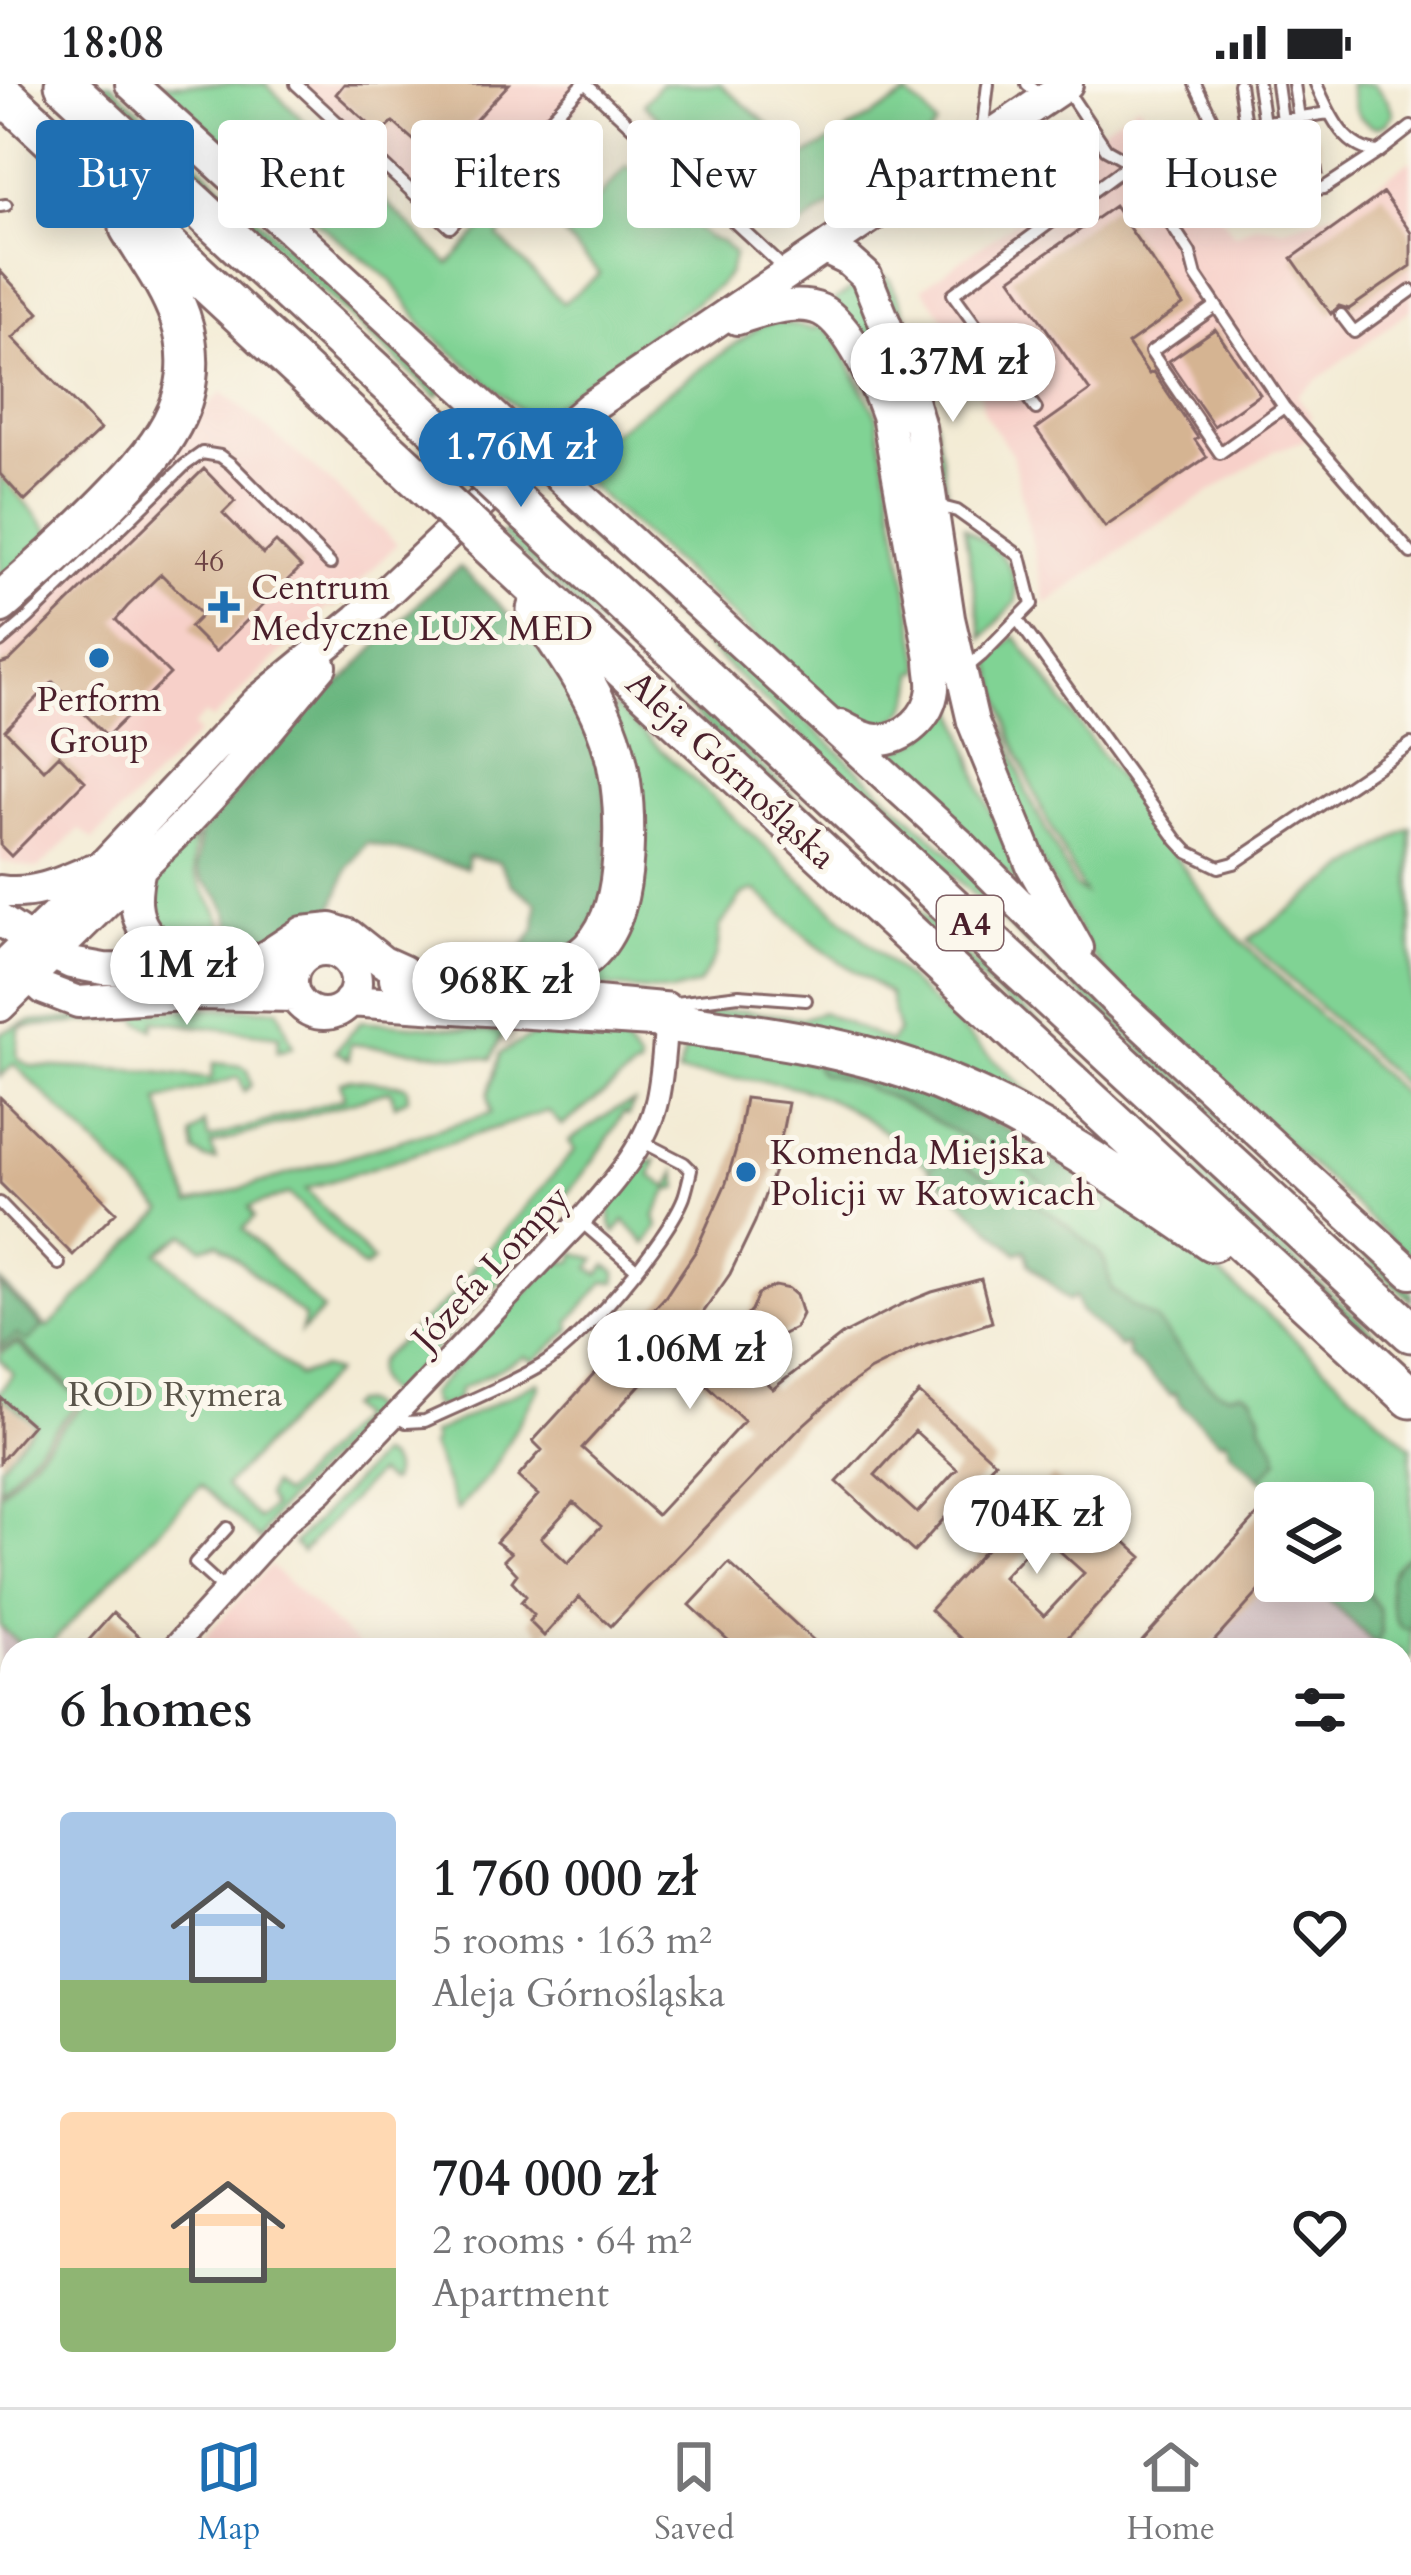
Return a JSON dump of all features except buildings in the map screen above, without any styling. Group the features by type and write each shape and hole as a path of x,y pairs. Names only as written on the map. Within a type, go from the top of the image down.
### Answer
{"highway":[{"name":"Aleja Górnośląska","path":"65,84 1411,1332"},
{"name":"Aleja Górnośląska","path":"0,91 36,124"},
{"path":"0,603 64,548 156,453 185,392 187,349 180,317 130,228"},
{"name":"Aleja Górnośląska","path":"148,228 1411,1398"},
{"path":"496,551 602,714 620,771 624,827 621,883 600,939 575,962 531,976 508,990"},
{"path":"667,1013 850,1053 931,1077 993,1103 1132,1186 1329,1323"}],"street":[{"path":"131,84 961,845 1116,1001 1411,1273"},
{"path":"1010,120 1051,88"},
{"path":"0,1006 21,959 257,702 358,619 590,407 855,228"},
{"path":"869,228 866,276 920,427 973,722 1032,866 1065,928 1116,1001"},
{"path":"825,249 866,276"},
{"path":"821,310 818,287 825,249"},
{"path":"789,273 854,346 878,389 887,415 931,659 933,691 928,705 904,734 865,738 820,716"},
{"path":"708,328 769,308 821,310"},
{"path":"21,959 140,868 228,778 358,619"},
{"path":"0,891 33,892 103,865"},
{"path":"140,868 134,900 144,932 171,955 199,969"},
{"path":"0,920 44,989 78,1002 295,982"},
{"path":"245,970 304,932 331,929 349,935 383,962 403,970 414,983"},
{"path":"21,959 135,972 267,972 295,982 308,1010 328,1014 340,1010 356,986 348,961 330,950 309,953 295,982"},
{"path":"353,970 414,983 508,990 667,1013"},
{"path":"349,1001 667,1013"},
{"name":"Józefa Lompy","path":"182,1638 615,1180 641,1142 657,1100 667,1013"}],"lane":[{"path":"296,84 450,226 584,84 789,273"},
{"path":"983,120 988,84"},
{"path":"1195,84 1213,120"},
{"path":"1239,84 1252,120"},
{"path":"1254,120 1258,84"},
{"path":"1277,84 1282,120 1329,113"},
{"path":"1294,84 1299,118"},
{"path":"1316,84 1337,126 1359,146 1379,152"},
{"path":"1051,88 1106,148 1123,159"},
{"path":"1321,188 1411,127"},
{"path":"1036,409 953,294 1123,170"},
{"path":"1173,228 1190,253 1196,276 1284,407 1411,553"},
{"path":"1341,315 1354,332 1411,291"},
{"path":"1216,305 1150,352 1220,453 1284,407"},
{"path":"0,642 202,453 231,464 330,564"},
{"path":"931,504 957,511 1020,556 1032,604 961,673"},
{"path":"1017,620 1177,840 1189,852 1219,866 1234,863 1273,839 1411,744"},
{"path":"667,1013 739,995 806,1000"},
{"path":"395,1416 425,1421 542,1365 563,1350 636,1269 683,1199 691,1170 641,1142"},
{"path":"0,1203 59,1264"},
{"path":"580,1221 636,1269"},
{"path":"226,1591 195,1563 227,1528"}],"shaded area":[{"path":"288,84 598,84 564,120 411,120 411,195 387,174 387,120 328,120"},
{"path":"1138,104 1150,120 1123,120 1123,228 1230,228 1234,234 1248,228 1321,228 1321,217 1336,212 1411,160 1411,309 1297,395 1311,416 1304,441 1276,450 1142,535 1046,604 1012,454 983,412 975,363 922,288 1006,228 1099,228 1099,130"},
{"path":"222,392 397,544 212,720 205,714 192,727 198,734 93,840 80,829 38,869 0,861 0,615"},
{"path":"270,1566 350,1638 204,1638"},
{"path":"1254,1597 1254,1602 1332,1602 1370,1638 1217,1638"}],"green space":[{"path":"99,84 111,84 150,120 138,120"},
{"path":"151,84 266,84 303,120 218,120 218,145"},
{"path":"660,84 720,84 763,120 661,120 644,104"},
{"path":"1349,84 1373,84 1392,109 1386,123 1376,127 1363,120"},
{"path":"907,95 932,120 866,120"},
{"path":"824,145 824,210 801,226 800,151 806,156"},
{"path":"194,160 218,183 218,194 194,172"},
{"path":"627,166 627,228 697,228 734,254 729,273 719,285 533,421 426,330 391,280 325,228 387,228 387,203 449,264 483,228 502,228 498,237 563,303 600,274 565,236 572,228 603,228 603,193"},
{"path":"255,228 267,228 443,390 437,397"},
{"path":"880,275 889,279 921,357 947,492 943,487"},
{"path":"857,285 872,319 909,443 954,700 982,791 1026,892 880,753 918,741 932,729 942,709 912,485 834,301"},
{"path":"776,322 815,329 818,324 835,337 877,416 922,671 915,672 911,700 886,724 875,725 849,713 844,718 587,483 590,478 572,461 762,325"},
{"path":"0,474 51,532 0,582"},
{"path":"561,497 957,860 1073,978 1411,1292 1411,1300 553,505"},
{"path":"964,527 1002,557 1013,575 1016,602 983,638"},
{"path":"507,530 1411,1368 1411,1378 501,535"},
{"path":"460,567 543,647 604,754 607,892 583,943 511,967 535,929 537,903 511,884 499,862 468,856 466,868 367,843 348,868 329,919 253,947 236,946 228,914 197,867 200,834 311,706"},
{"path":"1015,636 1215,911 1411,1102 1411,1258 1108,976 1091,954 1023,828 975,684 983,669 1027,793 1075,887 1084,893 1013,741 990,660"},
{"path":"614,706 1067,1128 684,1014 743,1011 804,1018 822,1012 890,1042 898,1031 889,994 815,944 755,890 742,895 720,927 717,955 698,985 672,992 552,983"},
{"path":"1411,828 1411,1092 1248,940"},
{"path":"197,836 194,869 224,929 227,946 175,938 154,915 152,896 158,878"},
{"name":"ROD Rymera","path":"199,1008 278,1009 293,1047 277,1052 279,1036 155,1021 153,1029 138,1018 22,1027 19,1031 17,1056 32,1066 211,1079 214,1063 248,1070 251,1085 244,1092 239,1077 159,1101 190,1204 491,1113 488,1095 501,1053 533,1035 623,1041 640,1063 639,1069 562,1126 548,1111 306,1189 373,1261 365,1268 289,1194 249,1207 254,1218 243,1229 323,1310 301,1332 304,1317 218,1243 202,1248 185,1234 158,1253 298,1376 322,1368 335,1372 225,1486 259,1519 272,1507 266,1496 271,1485 283,1495 357,1418 346,1407 363,1403 374,1413 276,1512 260,1540 201,1485 56,1638 13,1638 0,1626 0,1494 86,1401 18,1341 0,1350 0,1281 48,1328 163,1211 14,1064 0,1077 0,1033 28,1022"},
{"path":"361,1021 503,1032 492,1059 350,1044 349,1059 335,1051"},
{"path":"700,1037 946,1095 1164,1226 1411,1447 1411,1638 1370,1638 1331,1602 1374,1602 1374,1482 1264,1482 1230,1450 1226,1439 1220,1441 1180,1404 1175,1393 1171,1395 1129,1357 1126,1344 1120,1347 1080,1311 1075,1296 1069,1301 1030,1265 1025,1250 1017,1253 916,1157 860,1115 798,1088 678,1074 687,1044"},
{"path":"818,1062 938,1099 1003,1126 1035,1145 1052,1162 1103,1190 1108,1202 1102,1211 1076,1204 1006,1158 907,1106 821,1074"},
{"path":"340,1082 404,1085 408,1098 395,1105 390,1090 211,1145 216,1160 195,1152 192,1136 204,1123 209,1139 344,1098"},
{"path":"634,1102 583,1174 504,1263 510,1270 391,1395 386,1392 376,1374 380,1359 458,1291 475,1264 575,1150 569,1141"},
{"path":"656,1160 651,1176 669,1188 676,1172 679,1187 668,1191 655,1216 658,1227 646,1244 625,1221 615,1233 610,1207 640,1164"},
{"path":"939,1162 962,1164 1055,1216 1097,1250 1112,1290 1156,1320 1205,1381 1228,1394 1242,1391 1252,1396 1278,1460 1261,1479 1230,1450 1226,1439 1220,1441 1180,1404 1175,1393 1171,1395 1129,1357 1126,1344 1120,1347 1080,1311 1075,1296 1069,1301 1030,1265 1025,1250 1017,1253 928,1169"},
{"path":"575,1253 596,1259 590,1268 599,1275 607,1265 616,1272 616,1282 604,1282 570,1321 571,1330 534,1361 525,1356 460,1389 456,1401 442,1407 433,1404 430,1394 553,1264 562,1256 565,1263 574,1261"},
{"path":"0,1285 43,1327 27,1342 17,1335 0,1346"},
{"path":"17,1344 81,1400 0,1489 0,1466 35,1424 7,1400 0,1407 0,1392 13,1374 0,1354"},
{"path":"538,1382 490,1474 457,1511 431,1445 432,1434"},
{"path":"379,1456 392,1465 391,1481 377,1473 302,1552 294,1544"},
{"path":"1411,1553 1411,1630 1398,1623 1390,1588 1394,1570"},
{"path":"1331,1602 1374,1602 1381,1632 1380,1638 1370,1638"}],"place":[{"name":"Centrum Medyczne LUX MED","path":"224,607"},
{"name":"Perform Group","path":"99,658"},
{"name":"Komenda Miejska Policji w Katowicach","path":"746,1172"}]}
